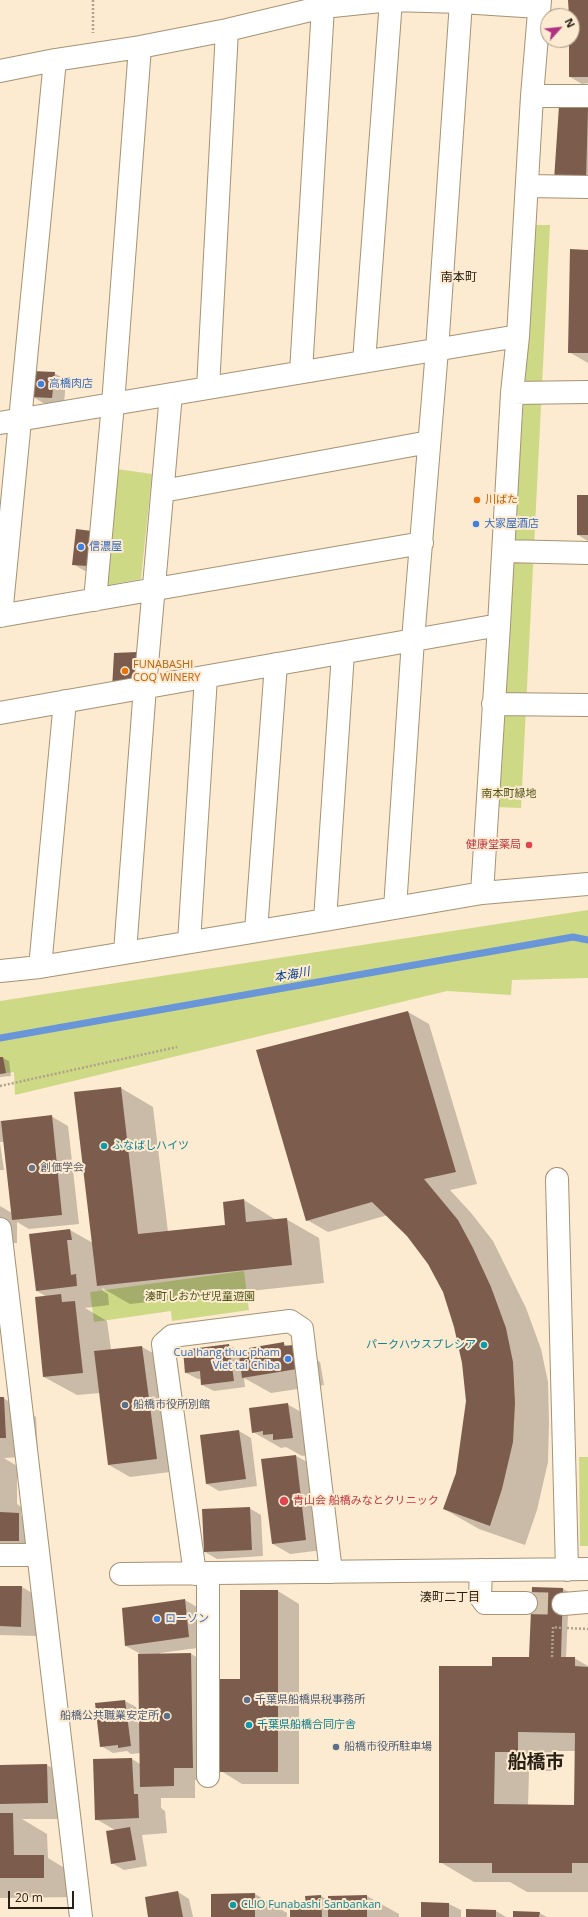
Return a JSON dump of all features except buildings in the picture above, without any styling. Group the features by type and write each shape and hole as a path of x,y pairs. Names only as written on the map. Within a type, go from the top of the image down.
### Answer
{"street":[{"path":"364,362 391,0"},
{"path":"0,71 55,60 140,47 226,30 323,8 391,0 539,4 518,336 512,393 504,552 482,893"},
{"path":"395,908 413,640 437,350 461,2"},
{"path":"301,372 323,8"},
{"path":"208,388 226,30"},
{"path":"95,600 113,404 140,47"},
{"path":"55,60 10,421 1,616 422,543"},
{"path":"532,96 588,96"},
{"path":"527,186 588,187"},
{"path":"10,421 518,336"},
{"path":"512,393 588,392"},
{"path":"125,952 145,687 171,394"},
{"path":"162,491 429,442"},
{"path":"504,552 588,553"},
{"path":"0,713 499,626"},
{"path":"325,920 343,653"},
{"path":"256,931 276,664"},
{"path":"190,942 206,677"},
{"path":"40,966 65,701"},
{"path":"493,704 588,705"},
{"path":"0,971 190,942 482,893 588,884"},
{"path":"121,1574 578,1569 557,1179"},
{"path":"0,1229 81,1917"},
{"path":"208,1776 201,1574 162,1344 172,1336 290,1321 302,1329 331,1572"},
{"path":"0,1555 38,1555"},
{"path":"481,1570 480,1596 485,1603 526,1603"},
{"path":"563,1604 588,1602"}],"path":[{"path":"93,0 94,54"},
{"path":"0,1086 177,1047"},
{"path":"552,1657 553,1627 588,1629"}],"green space":[{"name":"南本町緑地","path":"536,225 550,225 521,808 495,807"},
{"path":"117,469 152,474 141,579 104,586"},
{"path":"588,910 588,978 512,980 511,995 447,991 15,1095 14,1072 0,1074 0,1001"},
{"name":"湊町しおかぜ児童遊園","path":"244,1271 249,1310 172,1321 171,1311 94,1322 90,1292"},
{"path":"579,1457 588,1457 588,1546 580,1546"}],"waterway":[{"name":"本海川","path":"0,1038 573,937 588,940"}],"tunnel":[{"path":"526,1603 563,1604"}],"place":[{"name":"高橋肉店","path":"41,384"},
{"name":"川ばた","path":"477,500"},
{"name":"大家屋酒店","path":"476,524"},
{"name":"信濃屋","path":"81,547"},
{"name":"FUNABASHI COQ WINERY","path":"125,671"},
{"name":"健康堂薬局","path":"529,845"},
{"name":"ふなばしハイツ","path":"104,1146"},
{"name":"創価学会","path":"32,1168"},
{"name":"パークハウスプレシア","path":"484,1345"},
{"name":"Cua hang thuc pham Viet tai Chiba","path":"288,1359"},
{"name":"船橋市役所別館","path":"125,1405"},
{"name":"青山会 船橋みなとクリニック","path":"284,1501"},
{"name":"ローソン","path":"157,1619"},
{"name":"千葉県船橋県税事務所","path":"247,1700"},
{"name":"船橋公共職業安定所","path":"167,1716"},
{"name":"千葉県船橋合同庁舎","path":"249,1725"},
{"name":"船橋市役所駐車場","path":"336,1747"},
{"name":"CLIO Funabashi Sanbankan","path":"233,1905"}],"district":[{"name":"南本町","path":"459,278"},
{"name":"湊町二丁目","path":"450,1598"},
{"name":"船橋市","path":"536,1763"}]}
